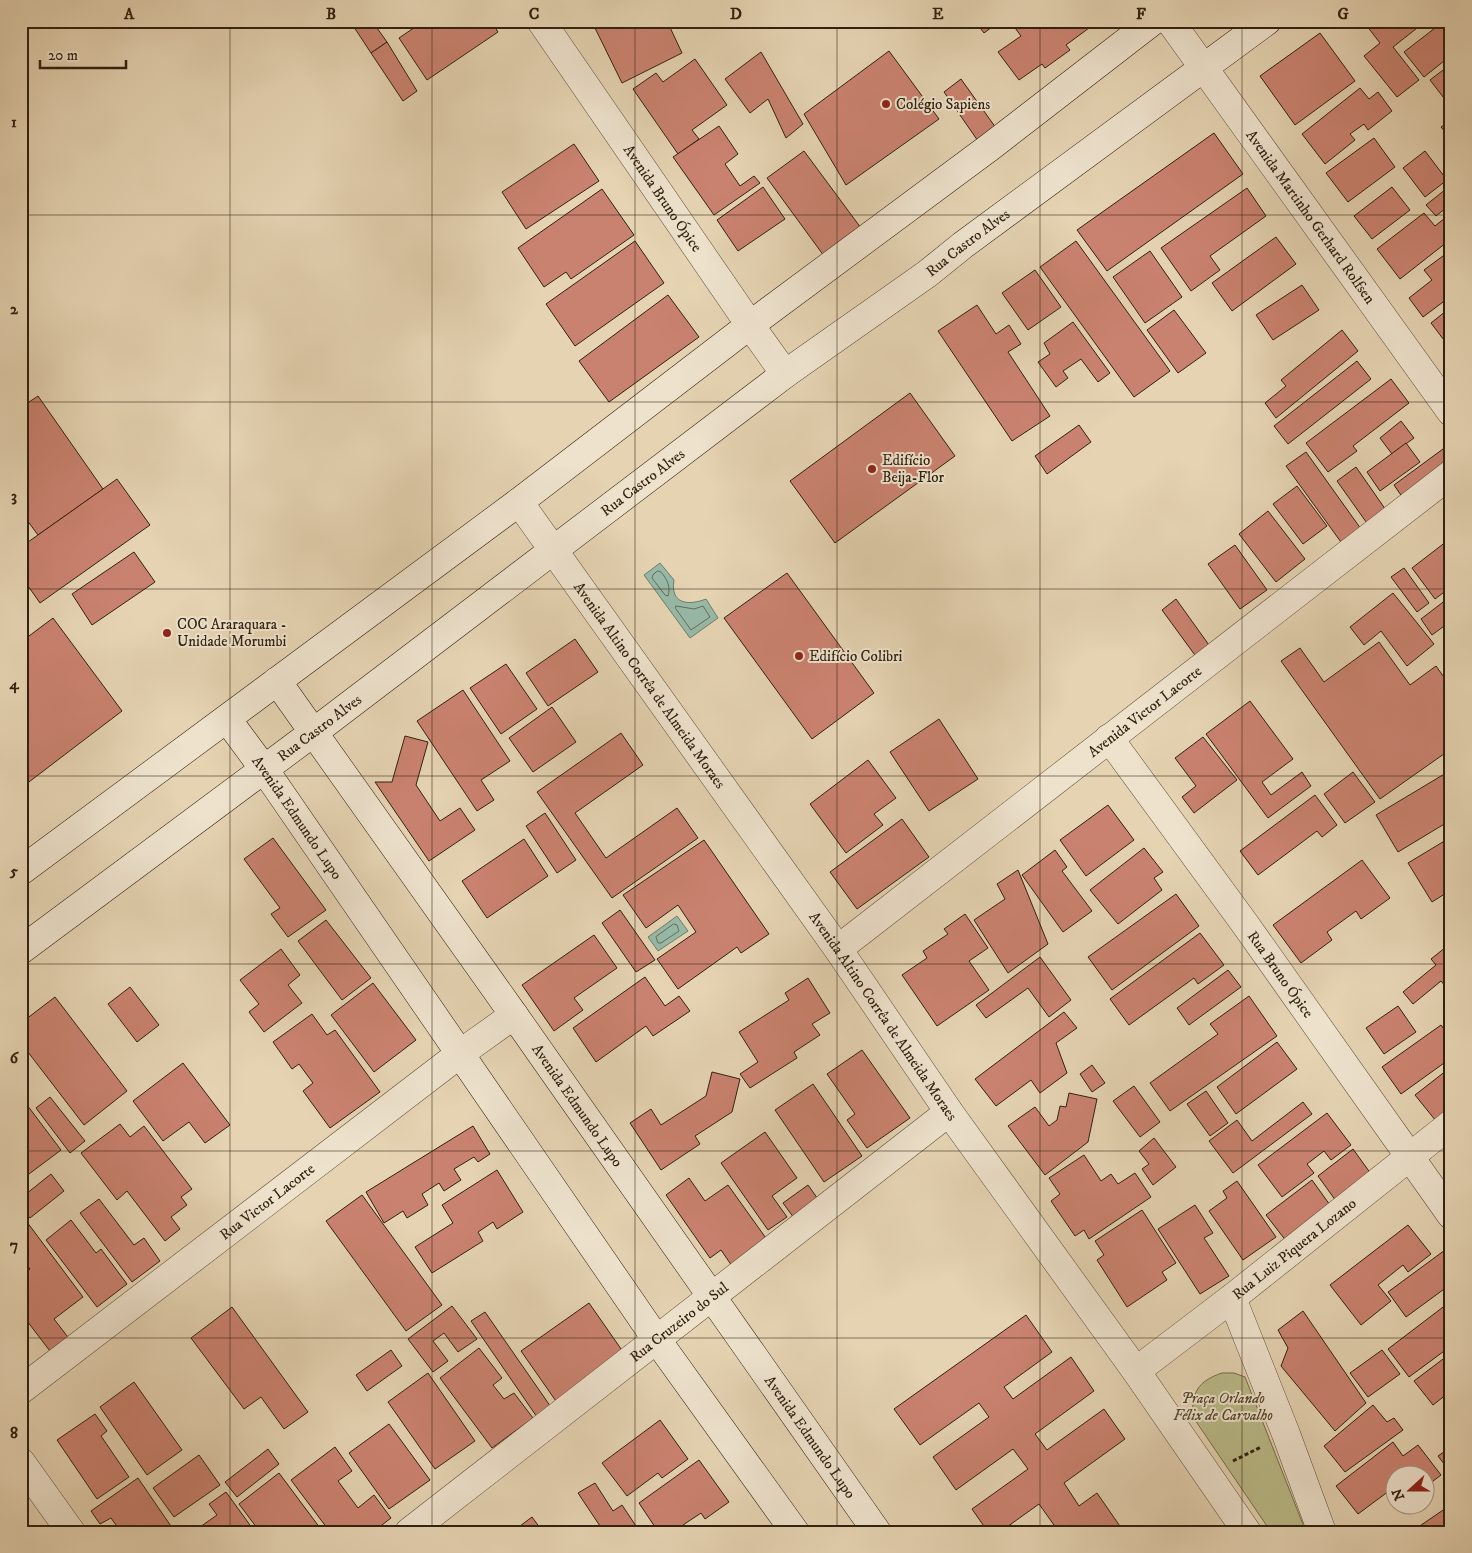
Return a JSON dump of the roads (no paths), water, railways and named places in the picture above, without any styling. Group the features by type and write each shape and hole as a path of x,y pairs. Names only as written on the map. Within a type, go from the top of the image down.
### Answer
{"street":[{"name":"Avenida Bruno Ópice","path":"541,21 750,325 786,374"},
{"path":"21,871 519,502 750,325 990,147 1153,21"},
{"name":"Avenida Martinho Gerhard Rolfsen","path":"1170,21 1451,412"},
{"name":"Rua Castro Alves","path":"21,950 314,732 786,374 927,274 963,245 1268,21"},
{"name":"Avenida Victor Lacorte","path":"838,949 1451,474"},
{"name":"Avenida Altino Corrêa de Almeida Moraes","path":"519,502 838,949 949,1112 1136,1371 1246,1532"},
{"name":"Avenida Edmundo Lupo","path":"277,681 877,1532"},
{"name":"Avenida Edmundo Lupo","path":"227,719 264,769 461,1053 657,1340 795,1532"},
{"name":"Rua Bruno Ópice","path":"1109,738 1245,924 1451,1214"},
{"name":"Rua Victor Lacorte","path":"21,1390 461,1053 514,1015"},
{"name":"Rua Cruzeiro do Sul","path":"409,1532 949,1112"},
{"name":"Rua Luiz Piquera Lozano","path":"1136,1371 1232,1298 1451,1124"},
{"path":"1232,1298 1286,1434 1322,1532"},
{"path":"21,1462 71,1532"}],"water":[{"path":"660,563 674,580 673,588 678,598 687,602 706,599 718,618 690,638 644,575"},
{"path":"677,916 688,931 658,951 648,937"}],"place":[{"name":"Colégio Sapiens","path":"886,104"},
{"name":"Edifício Beija-Flor","path":"872,469"},
{"name":"COC Araraquara - Unidade Morumbi","path":"167,633"},
{"name":"Edifício Colibri","path":"799,656"}],"park label":[{"name":"Praça Orlando Félix de Carvalho","path":"1223,1406"}]}
